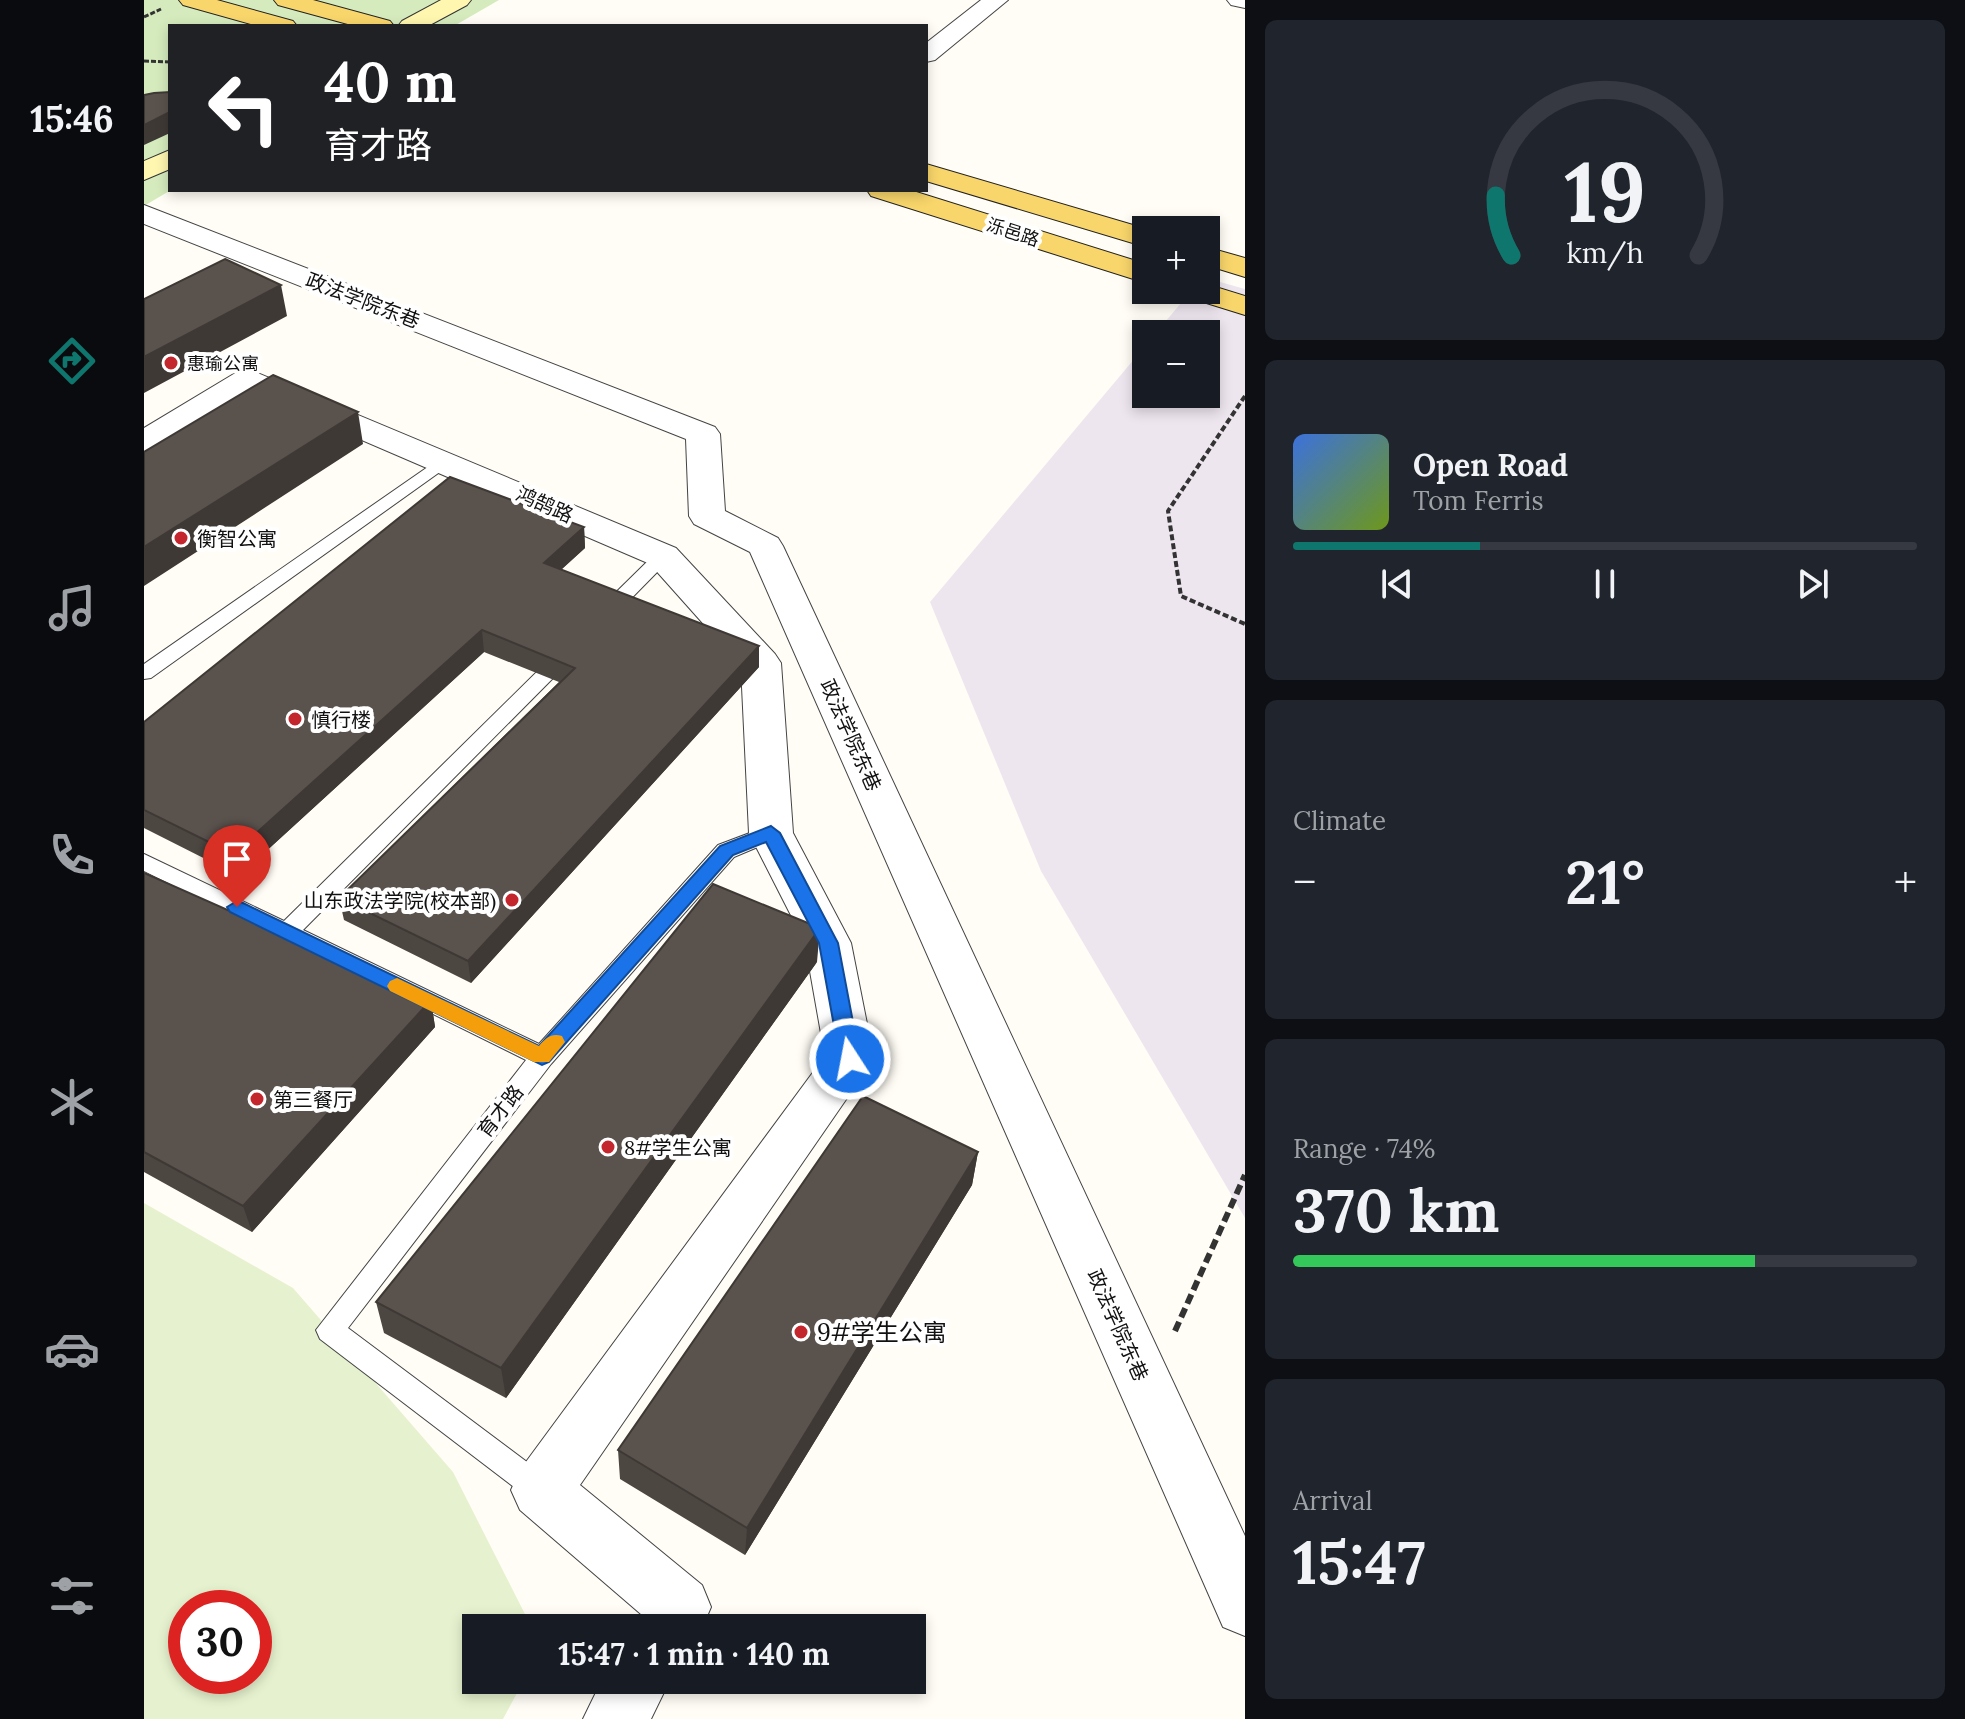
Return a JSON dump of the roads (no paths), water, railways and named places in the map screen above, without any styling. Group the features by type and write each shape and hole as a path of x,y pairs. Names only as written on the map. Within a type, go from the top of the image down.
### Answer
{"main road":[{"path":"191,0 278,24"},
{"path":"286,0 375,24"},
{"name":"泺邑路","path":"928,173 1132,234"},
{"name":"泺邑路","path":"887,192 1132,270"},
{"path":"1220,260 1245,268"},
{"path":"1220,298 1245,306"}],"street":[{"path":"414,24 459,0"},
{"path":"928,53 996,0"},
{"path":"144,172 168,159"},
{"name":"政法学院东巷","path":"144,214 235,256 703,434 707,516 765,546 1245,1605"},
{"name":"鸿鹄路","path":"144,442 248,379 445,460 663,556 761,663 771,833"},
{"path":"663,556 707,516"},
{"path":"541,1490 850,1059 828,943 771,833"},
{"name":"育才路","path":"541,1490 680,1607 676,1614"},
{"path":"615,1719 630,1694"}],"lane":[{"path":"144,673 445,460"},
{"path":"287,932 663,556"},
{"name":"育才路","path":"541,1490 330,1330 542,1057 726,851 771,833"},
{"path":"144,862 542,1057"}],"place":[{"name":"惠瑜公寓","path":"171,363"},
{"name":"衡智公寓","path":"181,538"},
{"name":"慎行楼","path":"295,719"},
{"name":"山东政法学院(校本部)","path":"512,900"},
{"name":"第三餐厅","path":"257,1099"},
{"name":"8#学生公寓","path":"608,1147"},
{"name":"9#学生公寓","path":"801,1332"}]}
